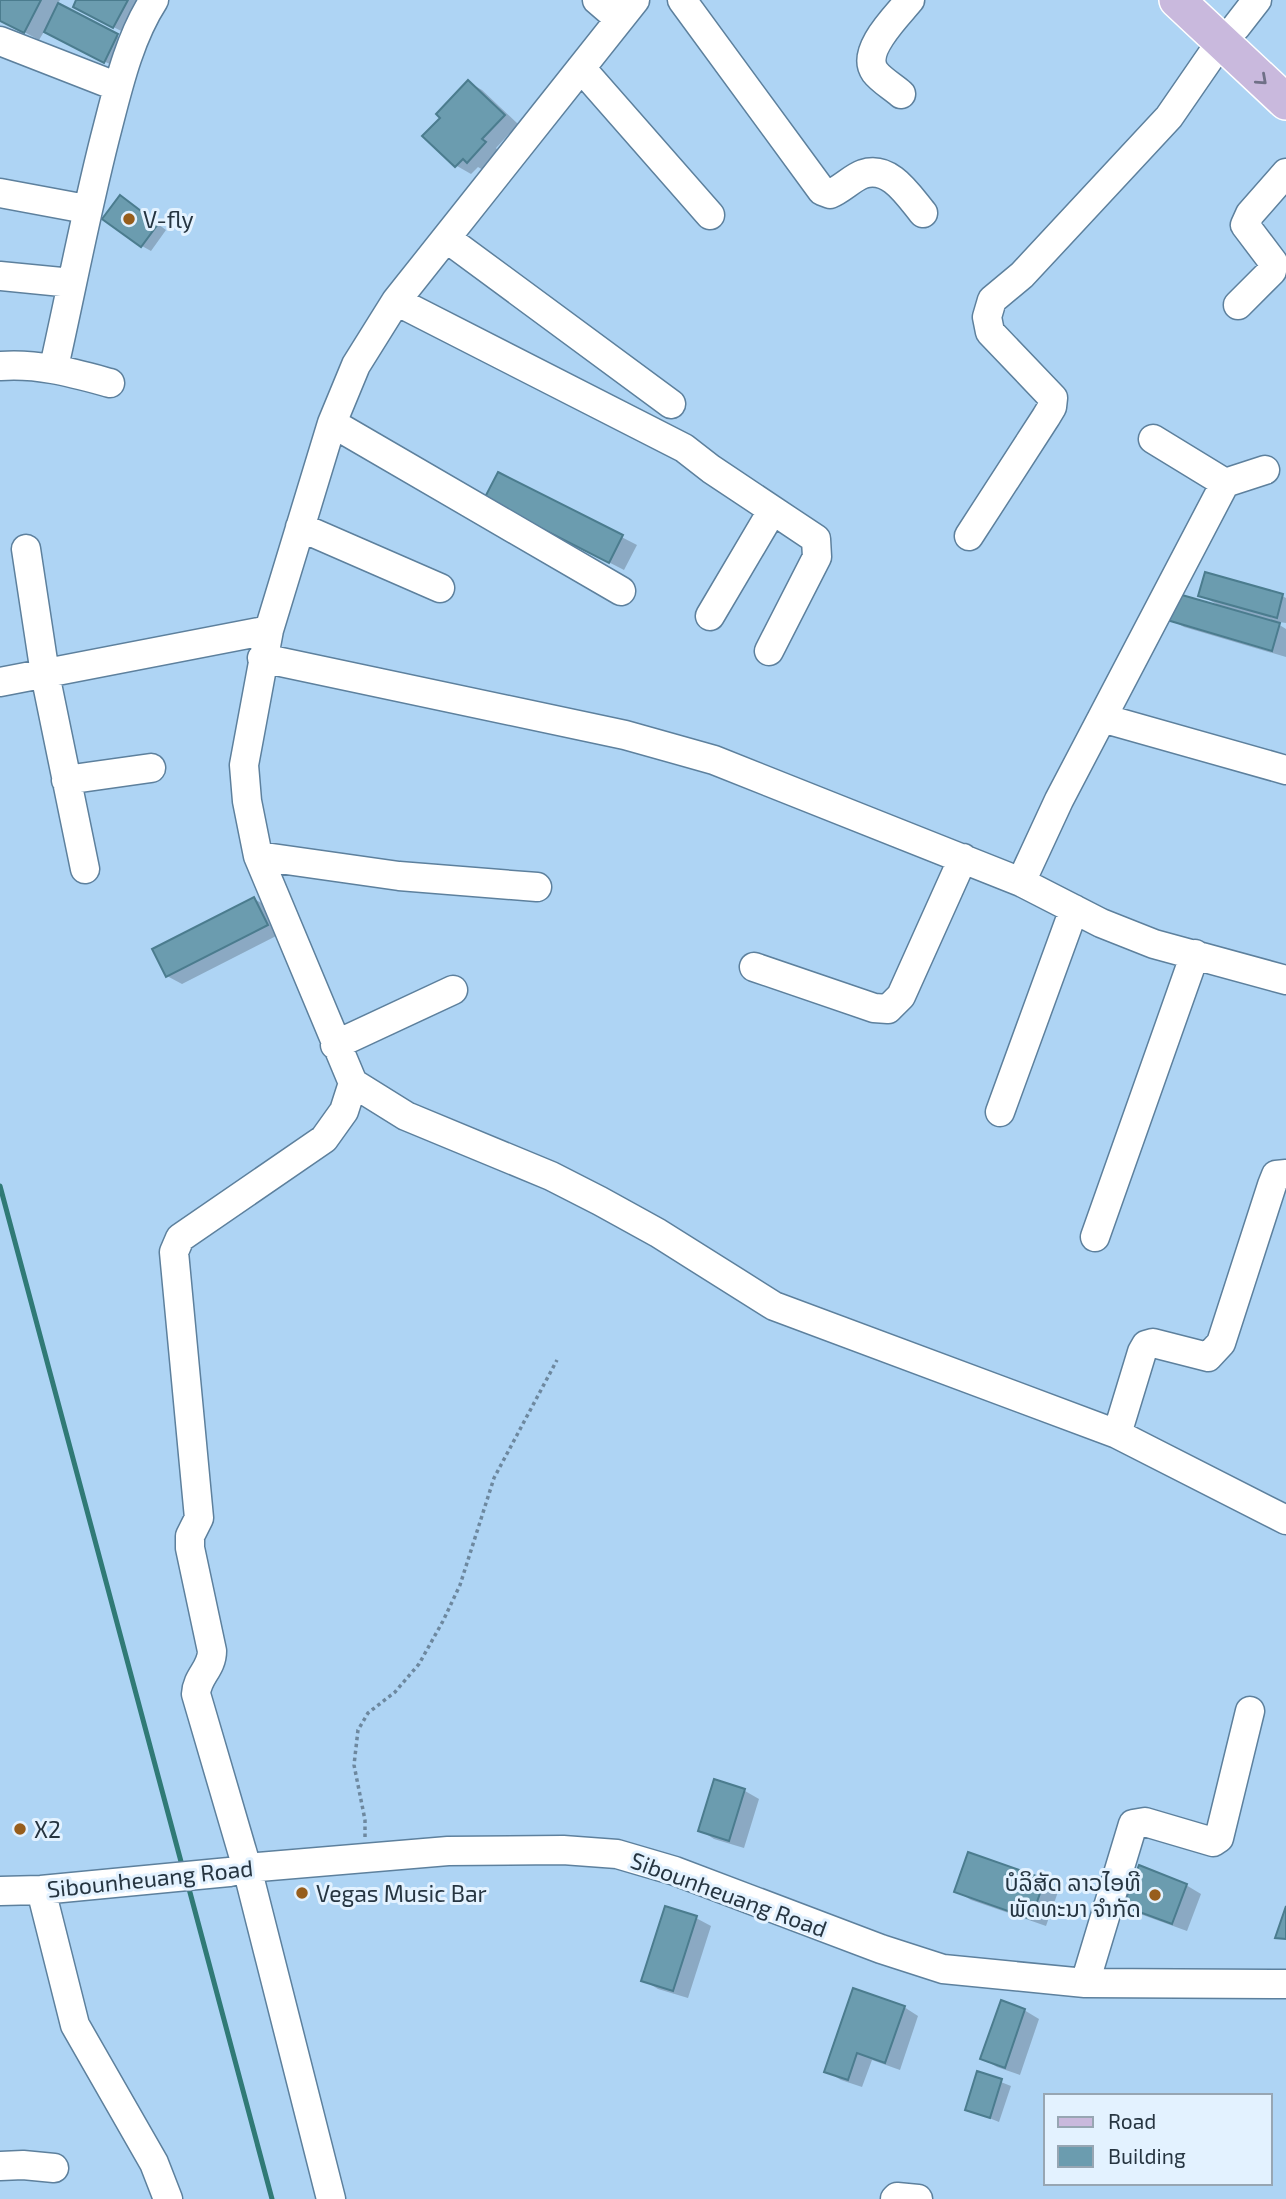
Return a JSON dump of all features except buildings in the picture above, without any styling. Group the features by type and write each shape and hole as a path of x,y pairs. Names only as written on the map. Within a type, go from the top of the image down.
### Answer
{"main road":[{"path":"1177,0 1286,70"},
{"path":"1208,0 1228,35 1286,102"}],"street":[{"path":"54,368 86,209 118,87 145,13 154,0"},
{"path":"597,0 627,10 396,301 356,365 332,424 269,630 244,765 247,801 258,856 335,1045 353,1083 406,1116 551,1176 600,1201 658,1233 774,1306 1117,1434 1286,1520"},
{"path":"682,0 822,191 830,194 861,175 877,171 894,179 923,213"},
{"path":"901,94 875,72 871,61 874,46 910,0"},
{"path":"969,536 1052,407 1053,398 990,332 987,317 992,300 1022,275 1169,117 1228,35 1257,0"},
{"path":"0,41 118,87"},
{"path":"581,68 710,215"},
{"path":"1238,305 1272,271 1273,262 1245,225 1250,214 1286,173"},
{"path":"0,193 86,209"},
{"path":"446,238 661,398 632,421"},
{"path":"0,275 72,283"},
{"path":"396,301 684,447 772,511 816,539 817,557 769,651"},
{"path":"0,366 54,368 110,383"},
{"path":"332,424 621,591"},
{"path":"1153,439 1226,483"},
{"path":"1021,883 1059,800 1226,483 1265,470"},
{"path":"710,616 772,511"},
{"path":"300,527 440,588"},
{"path":"26,550 45,674 85,869"},
{"path":"0,682 269,630"},
{"path":"262,658 625,735 701,756 962,858 1021,883 1101,923 1154,944 1286,980"},
{"path":"1102,718 1286,770"},
{"path":"66,780 151,768"},
{"path":"258,856 399,876 537,887"},
{"path":"754,967 874,1008 888,1009 901,996 962,858"},
{"path":"1000,1112 1074,909"},
{"path":"1095,1237 1195,954"},
{"path":"335,1045 453,990"},
{"path":"331,2199 238,1870 196,1694 199,1678 212,1660 212,1651 190,1548 190,1536 199,1518 174,1252 180,1238 324,1139 344,1111 353,1083"},
{"path":"1117,1434 1146,1345 1153,1343 1208,1357 1216,1351 1221,1343 1272,1185 1276,1175 1286,1174"},
{"path":"1085,1983 1133,1824 1144,1822 1213,1842 1219,1838 1250,1711"},
{"name":"Sibounheuang Road","path":"0,1891 41,1890 365,1857 483,1850 563,1850 617,1854 675,1871 881,1949 943,1969 1085,1983 1286,1984"},
{"path":"41,1890 75,2025 154,2163 168,2199"},
{"path":"0,2166 54,2168"},
{"path":"895,2199 918,2199"}],"path":[{"path":"365,1857 365,1820 354,1765 358,1730 369,1713 395,1692 419,1664 443,1621 460,1585 495,1478 557,1360"}],"waterway":[{"path":"0,1186 183,1869"},
{"path":"188,1885 272,2199"}],"place":[{"name":"V-fly","path":"129,219"},
{"name":"X2","path":"20,1829"},
{"name":"Vegas Music Bar","path":"302,1893"},
{"name":"ບໍລິສັດ ລາວໄອທີ ພັດທະນາ ຈຳກັດ","path":"1155,1895"}]}
